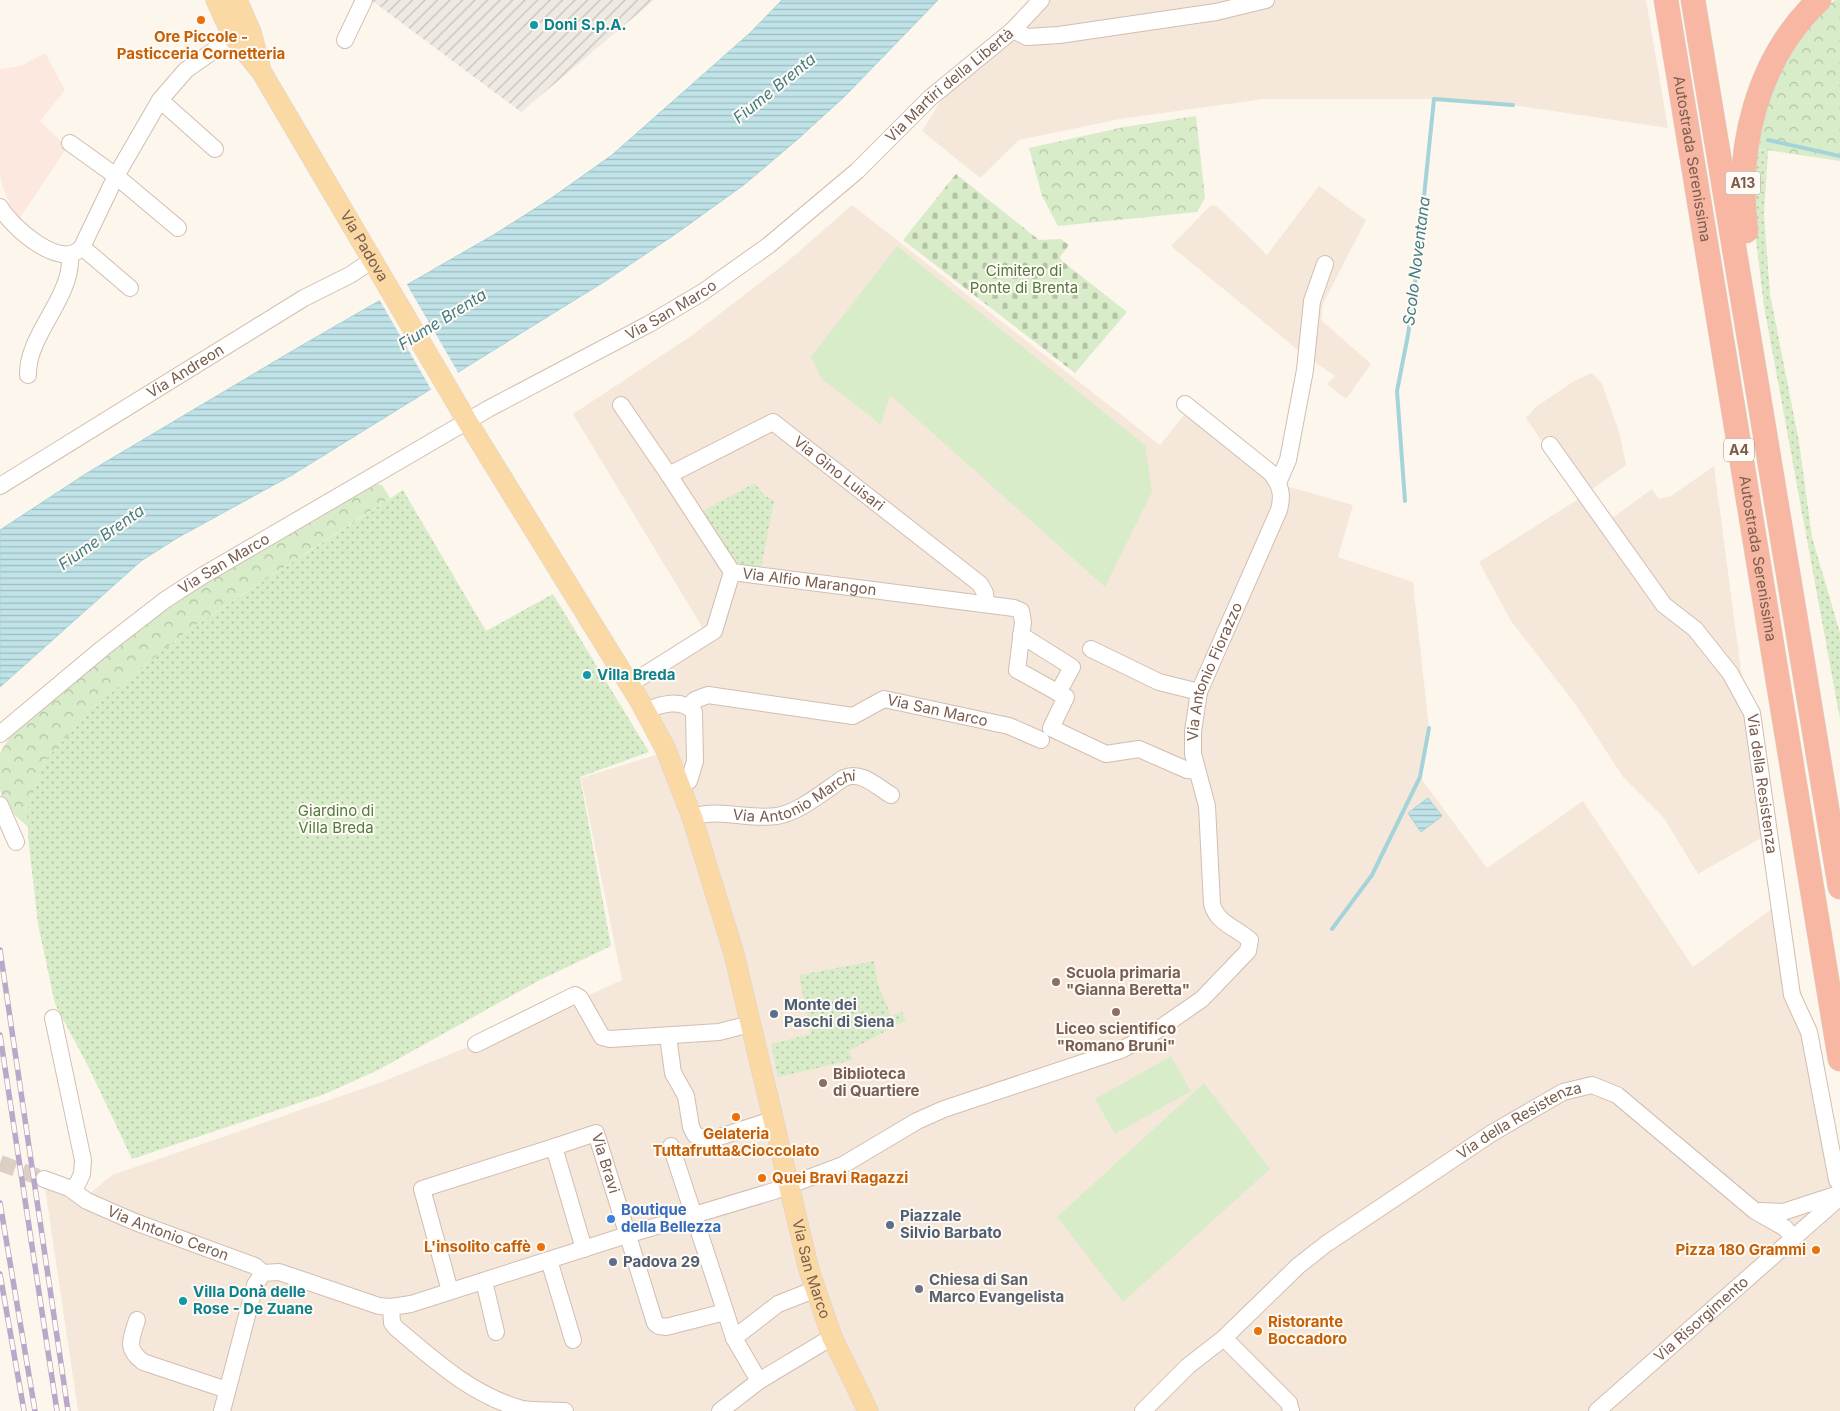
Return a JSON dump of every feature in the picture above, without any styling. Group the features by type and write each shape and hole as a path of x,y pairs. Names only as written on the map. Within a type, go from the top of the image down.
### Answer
{"highway":[{"name":"Autostrada Serenissima","path":"1666,0 1840,1059"},
{"name":"Autostrada Serenissima","path":"1693,0 1840,887"},
{"name":"A13","path":"1757,385 1755,297 1743,197 1746,145 1756,102 1771,66 1796,24 1819,0"}],"main road":[{"name":"Via Padova","path":"216,0 233,37 261,71 372,267 463,414"},
{"name":"Via Padova","path":"237,0 251,32 261,71"},
{"name":"Via San Marco","path":"463,414 630,684 666,750 692,817 734,954 809,1270 832,1337 868,1411"}],"street":[{"path":"345,40 364,0"},
{"name":"Via Martiri della Libertà","path":"857,171 931,97 1013,30 1041,0"},
{"path":"1013,30 1027,36 1059,35 1216,12 1266,0"},
{"path":"28,375 31,356 66,283 76,251 116,176 160,100 186,70 233,37"},
{"path":"160,100 215,148"},
{"path":"70,143 116,176 178,228"},
{"name":"Via San Marco","path":"0,734 57,685 165,600 463,414 650,324 702,292 769,245 857,171"},
{"path":"0,207 10,222 25,235 61,254 76,251 130,288"},
{"name":"Via Antonio Fiorazzo","path":"788,1186 844,1165 903,1129 944,1109 1102,1057 1137,1042 1202,999 1248,950 1250,940 1221,921 1214,912 1207,806 1193,754 1193,732 1199,692 1282,501 1278,482 1286,465 1292,442 1305,370 1312,301 1325,264"},
{"name":"Via Andreon","path":"0,486 304,298 372,267"},
{"path":"1185,404 1271,474 1278,482"},
{"path":"621,405 732,572"},
{"name":"Via Gino Luisari","path":"669,475 773,422 980,584 985,592 986,604"},
{"name":"Via della Resistenza","path":"1550,445 1664,605 1695,629 1730,673 1752,713 1792,995 1809,1032 1837,1180 1840,1184"},
{"name":"Via Alfio Marangon","path":"630,684 714,631 732,572 1014,608 1021,612 1022,634 1017,670 1058,693"},
{"path":"1022,634 1072,667 1058,693 1066,697 1052,728 1106,754 1139,749 1187,770 1197,771"},
{"path":"1091,649 1159,682 1199,692"},
{"name":"Via San Marco","path":"646,711 659,705 689,706 695,700 708,695 852,716 884,699 1009,726 1041,740"},
{"path":"680,785 689,781 695,761 695,720 694,712 689,706"},
{"name":"Via Antonio Marchi","path":"692,817 718,813 768,817 785,814 844,778 854,775 860,776 891,795"},
{"path":"0,805 16,842"},
{"path":"477,1042 575,995 580,998 602,1037 606,1039 719,1032 750,1024"},
{"path":"53,1018 83,1160 82,1174 74,1191"},
{"path":"668,1036 673,1073 686,1096 691,1127 695,1135 710,1140 772,1120"},
{"name":"Via della Resistenza","path":"1143,1411 1188,1366 1224,1338 1298,1266 1326,1244 1492,1133 1563,1092 1592,1085 1617,1095 1756,1211 1785,1228 1793,1238"},
{"name":"Via Bravi","path":"554,1147 596,1133 652,1317 659,1326 666,1327 725,1312"},
{"path":"671,1146 734,1338 759,1381"},
{"path":"450,1291 422,1189 554,1147 584,1249"},
{"name":"Via Antonio Ceron","path":"44,1180 74,1191 101,1207 271,1272 366,1302 391,1307"},
{"path":"565,1411 524,1410 477,1391 442,1367 396,1328 392,1323 391,1307 484,1281 788,1186"},
{"path":"1756,1211 1783,1212 1840,1195"},
{"name":"Via Risorgimento","path":"1608,1407 1840,1195"},
{"path":"549,1260 573,1340"},
{"path":"222,1411 255,1285 271,1272"},
{"path":"484,1281 496,1332"},
{"path":"734,1338 778,1304 806,1292"},
{"path":"136,1320 130,1343 133,1354 144,1362 227,1390"},
{"path":"720,1411 759,1381 832,1337"},
{"path":"1224,1338 1289,1403 1291,1411"}],"shaded area":[{"path":"371,0 654,0 521,112"},
{"path":"1047,0 1646,0 1668,128 1513,105 1434,99 1264,99 1120,119 1019,140 980,178 922,131 950,87"},
{"path":"45,53 65,90 40,121 67,147 20,218 12,209 0,175 0,69 21,66"},
{"path":"1319,186 1366,220 1323,304 1321,320 1371,364 1346,399 1327,384 1335,376 1299,351 1171,246 1210,206 1217,206 1267,255"},
{"path":"852,205 1160,445 1190,408 1286,486 1353,505 1338,557 1413,582 1429,728 1420,777 1487,868 1583,801 1693,967 1782,901 1793,970 1815,1030 1840,1192 1840,1411 78,1411 44,1181 87,1196 112,1175 382,1082 465,1048 481,1044 622,980 581,778 665,752 630,689 710,640 573,414 691,336 787,262"},
{"path":"1592,373 1602,384 1620,435 1626,465 1591,490 1612,518 1652,489 1659,499 1671,496 1714,466 1763,837 1698,874 1664,818 1623,777 1576,705 1511,621 1479,562 1580,498 1526,418 1536,407 1574,381"}],"green space":[{"path":"1835,0 1840,0 1840,161 1754,148 1764,108 1785,63 1816,19"},
{"path":"1196,116 1205,198 1197,212 1058,226 1042,196 1029,148 1124,127"},
{"path":"1754,149 1768,150 1764,214 1770,294 1799,442 1812,537 1840,633 1840,719 1764,306 1753,215"},
{"name":"Cimitero di Ponte di Brenta","path":"956,174 1039,240 1061,239 1069,245 1060,257 1062,261 1127,312 1075,373 903,240"},
{"path":"897,246 1145,445 1152,492 1105,587 890,395 881,425 821,378 811,357"},
{"path":"755,483 764,495 774,501 761,568 736,564 701,512"},
{"path":"375,484 382,485 390,498 187,631 96,705 45,760 28,807 28,827 7,808 0,790 0,753 12,733 173,601"},
{"name":"Giardino di Villa Breda","path":"403,490 486,631 553,594 649,752 580,777 611,946 538,981 380,1069 325,1094 132,1159 89,1068 55,1004 38,924 28,836 28,807 45,760 96,705 187,631"},
{"path":"874,961 878,984 891,1016 902,1012 906,1020 849,1051 853,1060 778,1077 771,1044 811,1034 799,975"},
{"path":"1171,1056 1191,1091 1115,1134 1095,1099"},
{"path":"1204,1083 1270,1169 1123,1302 1057,1217"}],"water":[{"name":"Fiume Brenta","path":"782,0 938,0 845,96 745,184 607,280 292,475 177,538 141,561 0,687 0,530 87,473 299,347 495,234 550,199 612,155 750,33"},
{"path":"1428,798 1442,816 1421,832 1408,813"}],"pier":[{"path":"406,283 459,374 432,391 379,299"}],"waterway":[{"name":"Scolo Noventana","path":"1405,501 1397,391 1408,335 1415,284 1434,99 1513,105"},
{"name":"Scolo Noventana","path":"1768,140 1840,156"},
{"name":"Scolo Noventana","path":"1332,929 1372,875 1420,777 1429,728"}],"tunnel":[{"path":"0,1163 44,1179"}],"railway":[{"path":"0,950 68,1411"},
{"path":"0,1035 57,1411"},
{"path":"0,1203 35,1411"},
{"path":"0,1274 24,1411"}],"place":[{"name":"Ore Piccole - Pasticceria Cornetteria","path":"201,20"},
{"name":"Doni S.p.A.","path":"534,25"},
{"name":"Villa Breda","path":"587,675"},
{"name":"Scuola primaria \"Gianna Beretta\"","path":"1056,982"},
{"name":"Liceo scientifico \"Romano Bruni\"","path":"1116,1012"},
{"name":"Monte dei Paschi di Siena","path":"774,1014"},
{"name":"Biblioteca di Quartiere","path":"823,1083"},
{"name":"Gelateria Tuttafrutta&Cioccolato","path":"736,1117"},
{"name":"Quei Bravi Ragazzi","path":"762,1178"},
{"name":"Boutique della Bellezza","path":"611,1219"},
{"name":"Piazzale Silvio Barbato","path":"890,1225"},
{"name":"L'insolito caffè","path":"541,1247"},
{"name":"Pizza 180 Grammi","path":"1816,1250"},
{"name":"Padova 29","path":"613,1262"},
{"name":"Chiesa di San Marco Evangelista","path":"919,1289"},
{"name":"Villa Donà delle Rose - De Zuane","path":"183,1301"},
{"name":"Ristorante Boccadoro","path":"1258,1331"}]}
